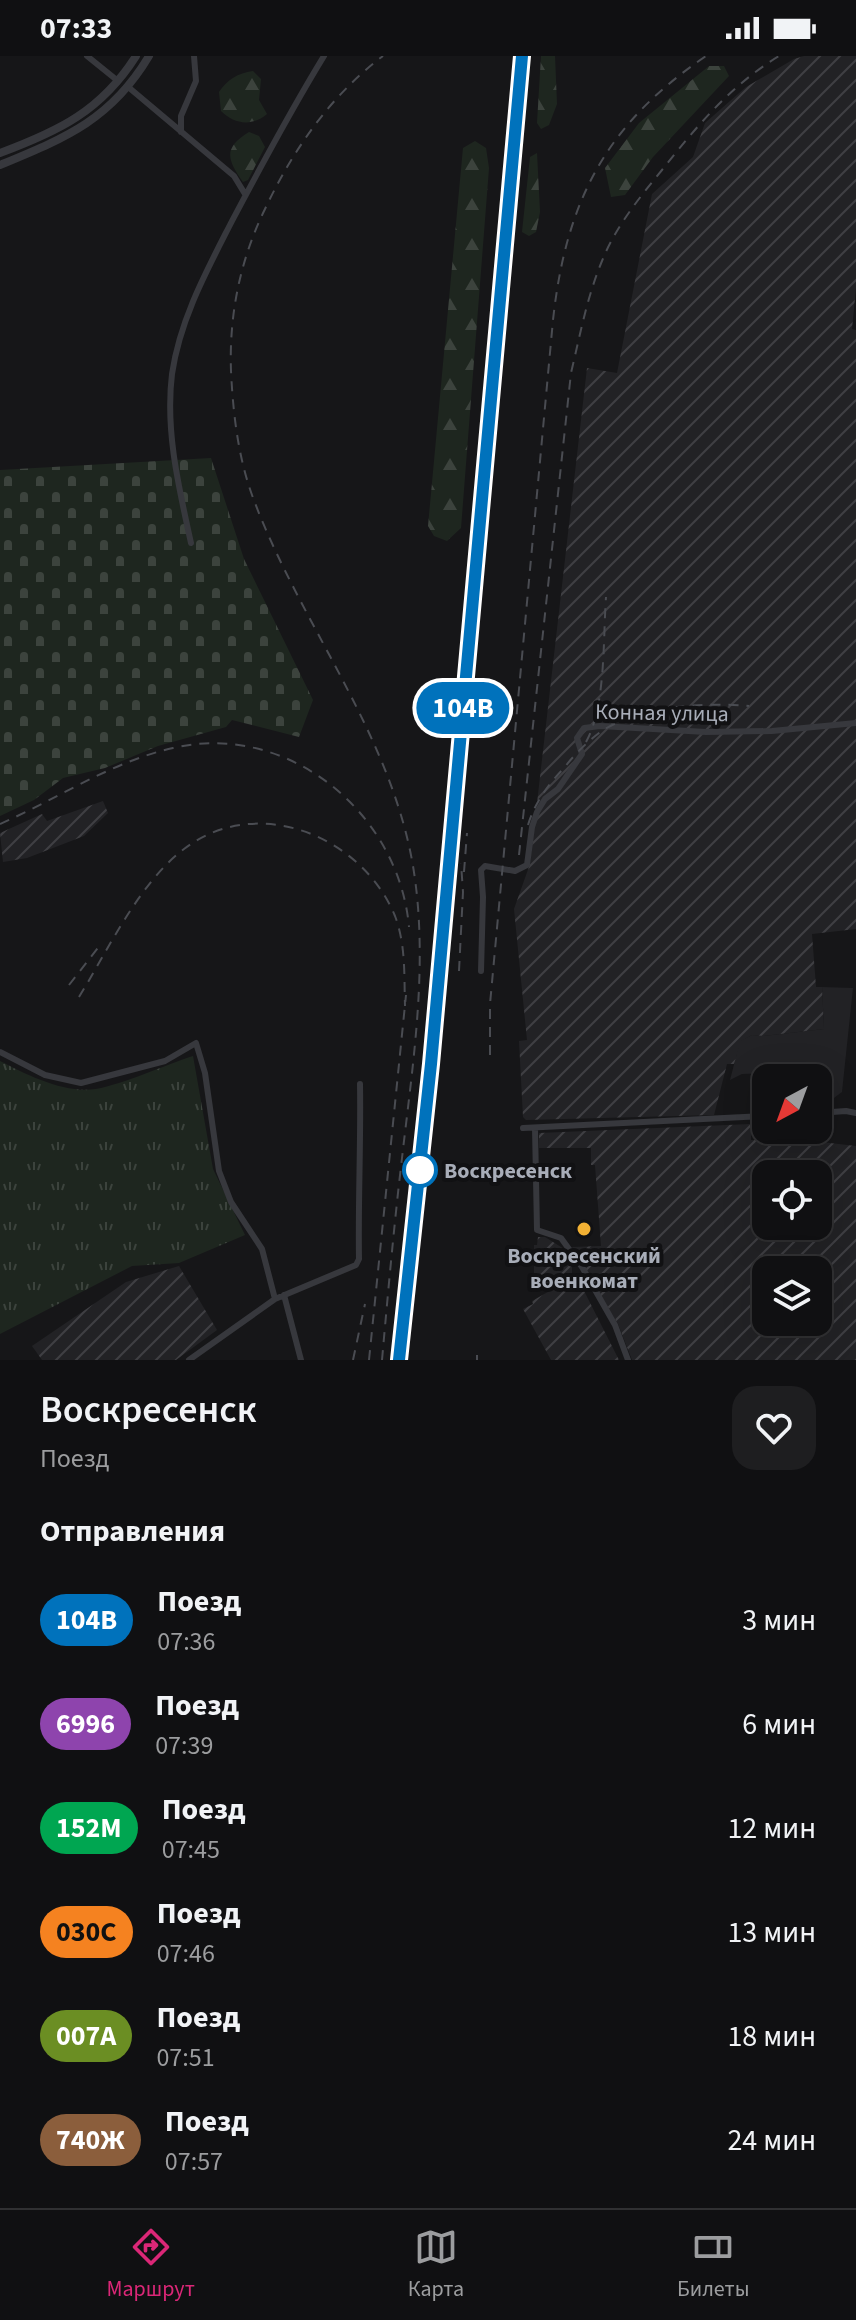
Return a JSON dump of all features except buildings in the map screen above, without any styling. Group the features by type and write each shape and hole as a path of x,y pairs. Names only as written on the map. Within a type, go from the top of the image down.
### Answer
{"street":[{"path":"87,56 118,81"},
{"path":"0,153 35,140 81,116 118,81 136,56"},
{"path":"0,165 73,134 101,113 127,86 149,56"},
{"path":"181,132 181,116 196,81 194,56"},
{"path":"191,543 177,475 171,425 172,374 182,330 204,274 245,194 324,56"},
{"path":"127,86 234,176 245,194"},
{"name":"Конная улица","path":"481,971 481,870 485,866 519,871 527,865 534,819 540,806 558,789 582,754 577,738 584,728 772,731 856,723"},
{"path":"0,1052 45,1075 81,1083 165,1061 196,1043 205,1073 219,1171 231,1202 262,1249 275,1299"},
{"path":"189,1360 275,1299 356,1265 359,1259 361,1208 358,1170 360,1084"},
{"path":"832,1112 856,1111"},
{"path":"523,1128 752,1117"},
{"path":"535,1128 537,1230 561,1238 582,1267 615,1325 628,1360"},
{"path":"284,1295 301,1360"}],"shaded area":[{"path":"804,56 856,56 856,288 852,329 856,330 856,929 812,934 816,987 822,987 824,1029 752,1035 741,1041 734,1064 727,1064 714,1115 526,1120 523,1117 519,1041 527,1040 514,909 530,864 587,368 617,373 652,194 693,157 705,123 746,87"},
{"path":"103,801 108,813 84,836 27,858 3,862 0,833 42,814 47,821"},
{"path":"822,987 853,988 842,1092 832,1100 832,1064 752,1064 752,1074 742,1074 730,1080 740,1041 752,1035 824,1029"},
{"path":"751,1124 752,1144 856,1146 856,1360 632,1360 618,1324 572,1247 601,1246 591,1148 539,1148 539,1133"},
{"path":"538,1237 545,1237 569,1252 572,1282 541,1284 541,1280 534,1280 534,1245 537,1245"},
{"path":"179,1266 217,1330 176,1360 42,1360 32,1346 126,1282"},
{"path":"580,1283 619,1360 551,1360 523,1309 562,1284"}],"green space":[{"path":"541,56 555,56 557,104 549,125 541,129 537,123"},
{"path":"709,66 724,66 729,76 653,157 625,195 611,197 605,168 639,123"},
{"path":"253,71 261,79 259,100 267,114 255,121 237,121 221,111 219,92 233,78"},
{"path":"249,132 259,136 265,147 248,180 243,182 230,154 235,143"},
{"path":"475,141 486,148 489,168 461,528 447,541 434,536 428,526 463,148"},
{"path":"537,153 540,212 536,232 529,236 522,232 530,157"},
{"path":"211,458 244,559 313,700 299,737 232,720 226,727 158,746 105,768 63,778 34,800 0,816 0,470"},
{"path":"193,1056 213,1169 245,1235 179,1263 132,1266 0,1334 0,1061 46,1082 84,1090 119,1083"}],"railway":[{"path":"382,1360 418,1012 420,939 413,866 385,769 271,542 252,495 237,434 231,350 234,309 243,268 256,228 276,187 301,145 330,106 383,56"},
{"path":"399,1360 428,1091 522,56"},
{"path":"490,1055 490,1004 559,277 581,202 617,138 671,82 706,56"},
{"path":"519,855 571,373 592,288 614,237 653,181 715,108 745,80 779,56"},
{"path":"586,742 600,692 606,597"},
{"path":"528,825 538,801 572,758 599,733 615,724 671,708 749,706"},
{"path":"0,824 150,754 216,743 257,749 296,763 330,785 360,813 384,847 401,885 409,927"},
{"path":"79,997 139,898 168,863 184,849 213,833 243,825 274,824 304,832 333,845 358,864 379,888 395,916 401,938 405,1006"},
{"path":"464,872 467,833"},
{"path":"459,971 463,892 461,863"},
{"path":"69,985 101,944"},
{"path":"369,1360 406,995"},
{"path":"353,1360 365,1304"},
{"path":"477,1355 477,1360"}],"train":[{"name":"104В","path":"399,1360 431,1064 522,56"}],"place":[{"name":"Воскресенск","path":"420,1170"},
{"name":"Воскресенский военкомат","path":"584,1229"}]}
